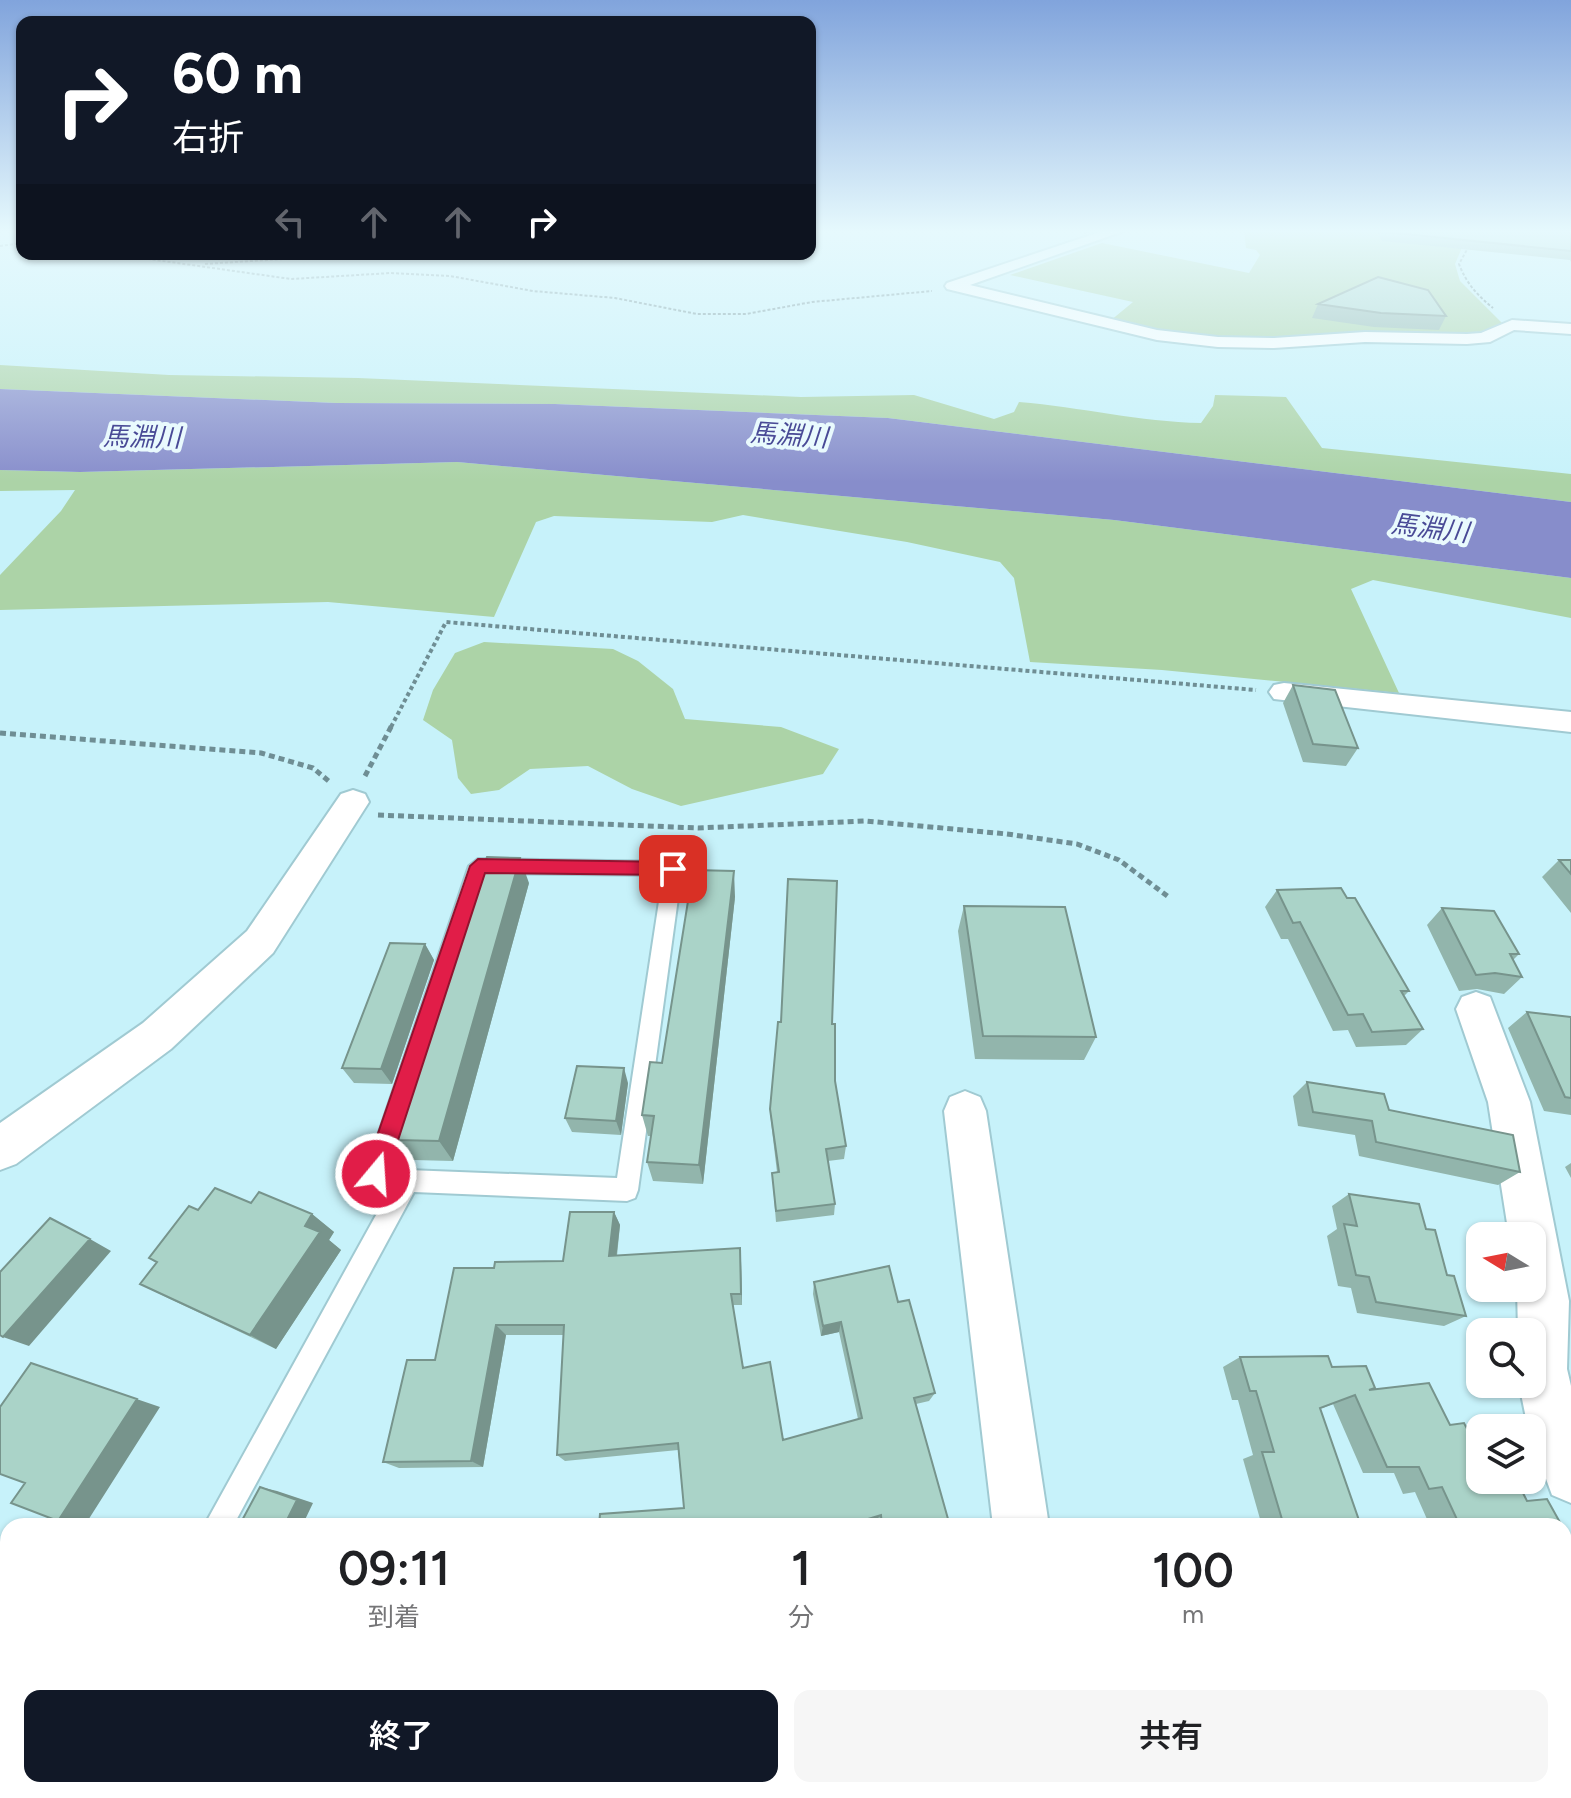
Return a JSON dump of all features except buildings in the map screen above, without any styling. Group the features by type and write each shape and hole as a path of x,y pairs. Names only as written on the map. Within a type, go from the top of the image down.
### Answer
{"street":[{"path":"1069,314 1157,335 1218,342 1274,343 1365,337 1467,339 1484,338 1512,325 1571,329"},
{"path":"1284,692 1571,722"},
{"path":"0,1149 157,1036 260,942 353,802"},
{"path":"1476,1009 1509,1102 1544,1301 1541,1369 1556,1432 1571,1476"},
{"path":"965,1111 1020,1518"}],"lane":[{"path":"478,866 673,869 627,1190 408,1181 376,1174 478,866"},
{"path":"222,1518 408,1181"}],"path":[{"path":"697,314 747,314"},
{"path":"1500,314 1512,325"},
{"path":"353,802 446,622 717,642 972,667 1284,692"},
{"path":"0,733 261,753 313,768 370,814 394,818 698,828 866,821 1007,834 1077,844 1119,860 1170,898"}],"green space":[{"path":"1119,314 1493,314 1502,323 1479,334 1275,339 1184,336 1110,321"},
{"path":"0,365 169,375 358,378 801,397 914,395 994,419 1014,412 1019,402 1201,423 1213,406 1215,395 1286,397 1322,448 1571,474 1571,502 888,418 555,404 336,403 0,389"},
{"path":"457,462 1114,520 1571,578 1571,618 1373,580 1351,589 1399,693 1162,670 1030,662 1014,578 1000,562 907,542 743,515 712,522 554,516 536,522 494,617 328,602 0,610 0,575 61,511 75,490 0,491 0,470 80,472"},
{"path":"484,642 613,649 638,661 673,689 685,719 781,727 839,749 823,774 681,806 632,789 588,766 530,769 499,790 471,794 458,778 452,740 423,720 433,690 455,653"}],"water":[{"name":"馬淵川","path":"0,389 336,403 555,404 888,418 1571,502 1571,578 1114,520 457,462 80,472 0,470"}],"route":[{"path":"376,1174 478,866 673,869"}]}
